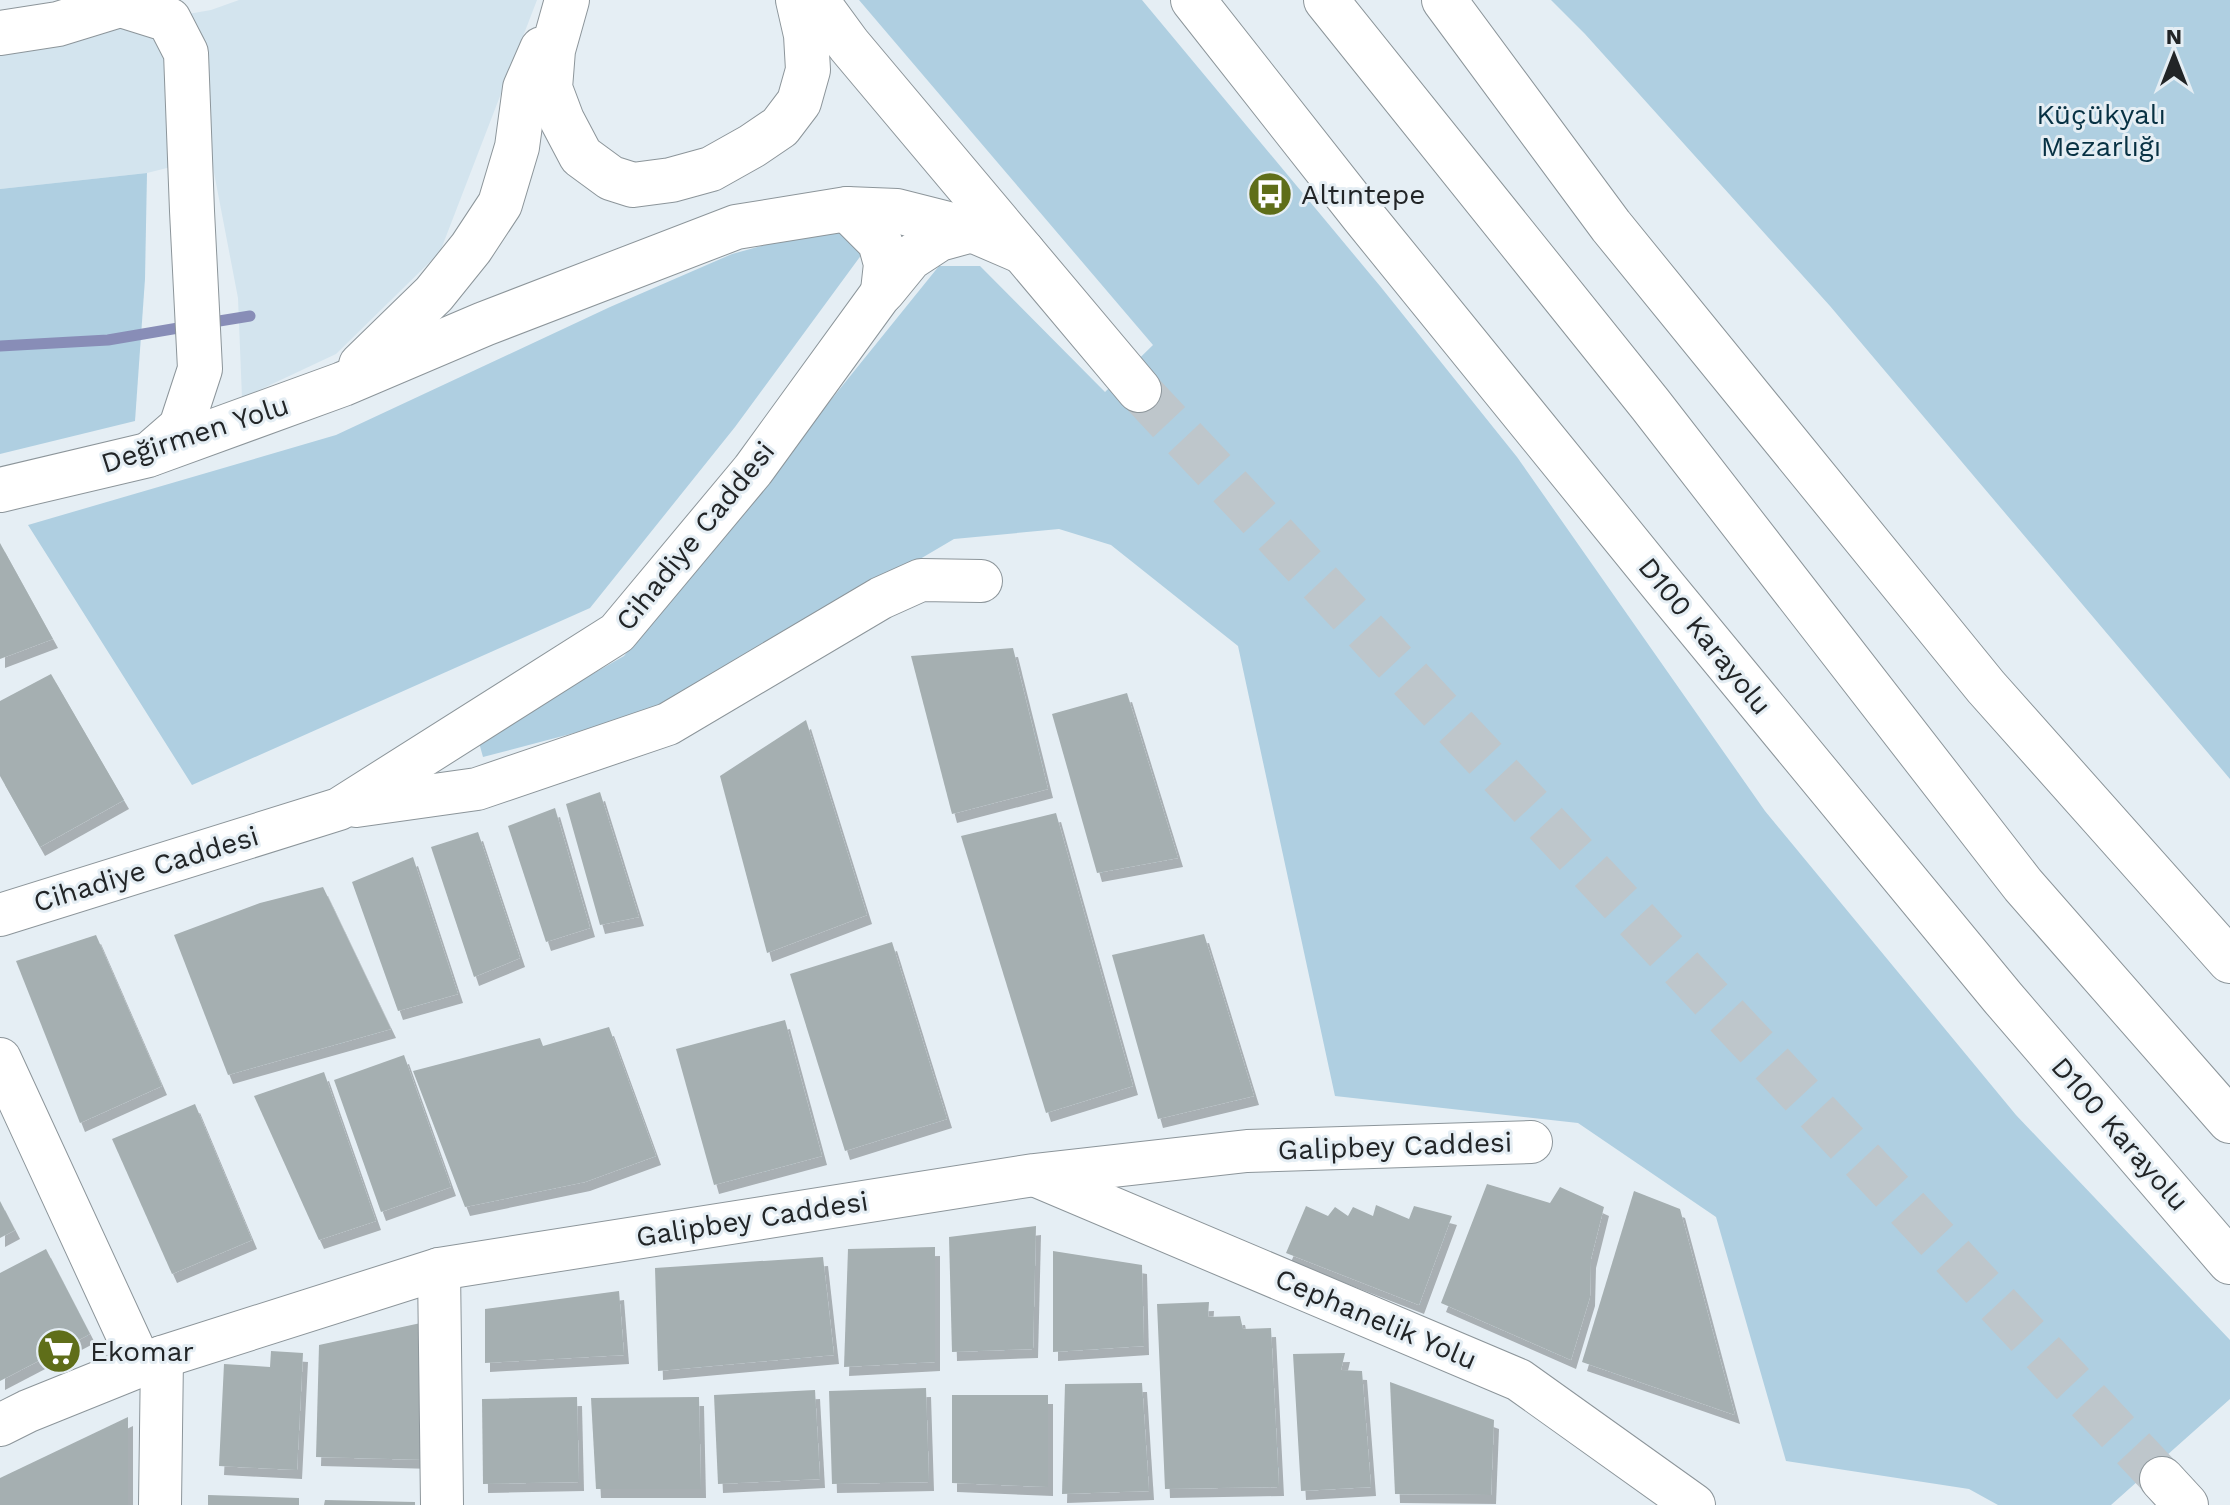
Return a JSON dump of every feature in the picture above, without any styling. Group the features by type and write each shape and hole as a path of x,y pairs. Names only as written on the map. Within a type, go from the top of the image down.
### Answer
{"main road":[{"path":"565,0 553,50 550,88 581,156 611,178 633,185 671,180 711,169 780,127 799,102 808,70 806,35 798,0"},
{"path":"343,384 434,294 471,248 500,204 517,147 525,88 565,0"},
{"path":"816,0 849,45 1139,390"},
{"name":"D100 Karayolu","path":"1193,0 1363,216 1674,600 2003,998 2230,1262"},
{"path":"1326,0 1650,404 2023,885 2230,1121"},
{"path":"1444,0 1611,226 1986,687 2230,961"},
{"path":"1469,0 1611,226"},
{"path":"0,33 58,24 128,2 169,20 186,53 200,369 181,427 148,455"},
{"path":"847,209 880,242 886,264 883,291"},
{"name":"Değirmen Yolu","path":"0,490 148,455 343,384 484,324 736,227 847,209 897,211 972,230 1023,252"},
{"path":"883,291 910,258 939,239 972,230"}],"street":[{"name":"Cihadiye Caddesi","path":"339,809 617,633 753,470 883,291"},
{"name":"Cihadiye Caddesi","path":"0,915 339,809 477,789 668,724 881,598 921,580 981,581"},
{"path":"0,1059 152,1361 160,1505"},
{"name":"Galipbey Caddesi","path":"0,1425 152,1361 439,1269 1034,1175 1247,1151 1531,1142"},
{"name":"Cephanelik Yolu","path":"1034,1175 1519,1380 1694,1505"},
{"path":"439,1269 442,1505"}],"shaded area":[{"path":"239,0 537,0 440,252 336,354 242,398 238,298 211,157 147,173 0,189 0,47 211,10"}],"green space":[{"path":"859,0 1142,0 1380,286 1517,457 1765,811 2016,1115 2230,1340 2230,1399 2111,1505 1998,1505 1969,1489 1786,1461 1716,1217 1578,1123 1335,1096 1238,646 1111,545 1059,529 954,539 665,709 483,757 478,739 624,656 939,266 980,266 1105,392 1153,345"},
{"name":"Küçükyalı Mezarlığı","path":"1551,0 2230,0 2230,779 1830,306"},
{"path":"147,173 145,279 135,421 0,454 0,189"},
{"path":"835,226 862,254 735,427 590,608 192,785 28,525 336,435 610,307 732,254"}],"building":[{"path":"0,543 53,639 0,659"},
{"path":"1013,648 1048,789 952,814 911,656"},
{"path":"51,674 124,800 40,847 0,776 0,701"},
{"path":"1127,693 1178,858 1097,873 1052,714"},
{"path":"806,720 867,915 767,953 720,776"},
{"path":"600,792 639,917 600,925 566,804"},
{"path":"555,808 590,928 546,942 508,826"},
{"path":"1056,813 1133,1086 1046,1113 961,836"},
{"path":"478,832 520,958 474,977 431,847"},
{"path":"413,857 458,994 398,1011 352,882"},
{"path":"323,887 391,1029 228,1075 174,935 260,903"},
{"path":"1204,934 1254,1096 1158,1119 1112,955"},
{"path":"96,935 162,1086 80,1123 16,961"},
{"path":"892,942 947,1119 845,1151 790,974"},
{"path":"785,1020 822,1156 714,1185 676,1049"},
{"path":"609,1027 656,1156 585,1182 465,1207 413,1071 540,1038 543,1046"},
{"path":"404,1055 451,1187 381,1212 334,1080"},
{"path":"324,1072 376,1221 319,1240 254,1096"},
{"path":"195,1104 252,1240 172,1274 112,1139"},
{"path":"1487,1184 1550,1203 1560,1187 1604,1207 1591,1259 1590,1297 1571,1360 1441,1303"},
{"path":"1634,1191 1680,1209 1735,1415 1582,1362"},
{"path":"0,1201 15,1230 0,1238"},
{"path":"1376,1205 1409,1219 1414,1206 1452,1216 1419,1305 1286,1253 1306,1206 1328,1216 1335,1207 1348,1216 1353,1207 1373,1216"},
{"path":"1036,1226 1033,1349 952,1352 949,1237"},
{"path":"935,1247 935,1362 844,1367 848,1249"},
{"path":"46,1249 90,1334 0,1381 0,1273"},
{"path":"1053,1251 1142,1265 1144,1346 1053,1352"},
{"path":"823,1257 834,1355 658,1371 655,1268"},
{"path":"619,1291 624,1355 485,1363 485,1309"},
{"path":"1209,1302 1208,1317 1240,1316 1243,1329 1271,1328 1279,1487 1165,1489 1157,1304"},
{"path":"430,1321 429,1460 316,1457 319,1345"},
{"path":"271,1351 303,1353 297,1470 219,1466 224,1364 270,1367"},
{"path":"1345,1353 1341,1370 1362,1371 1371,1487 1301,1491 1293,1354"},
{"path":"1390,1382 1494,1420 1491,1495 1395,1494"},
{"path":"1142,1383 1149,1491 1062,1494 1065,1384"},
{"path":"926,1388 929,1482 832,1484 829,1391"},
{"path":"815,1390 820,1479 718,1484 714,1395"},
{"path":"952,1395 1048,1395 1048,1487 952,1483"},
{"path":"577,1397 579,1482 483,1484 482,1399"},
{"path":"699,1397 701,1489 596,1489 591,1398"},
{"path":"128,1417 128,1505 0,1505 0,1478"},
{"path":"208,1495 299,1498 299,1505 208,1505"},
{"path":"325,1500 415,1502 415,1505 324,1505"}],"waterway":[{"path":"207,323 250,316"},
{"path":"0,346 108,340 190,326"}],"tunnel":[{"path":"1139,390 2162,1479"}],"place":[{"name":"Altıntepe","path":"1270,194"},
{"name":"Ekomar","path":"59,1351"}]}
